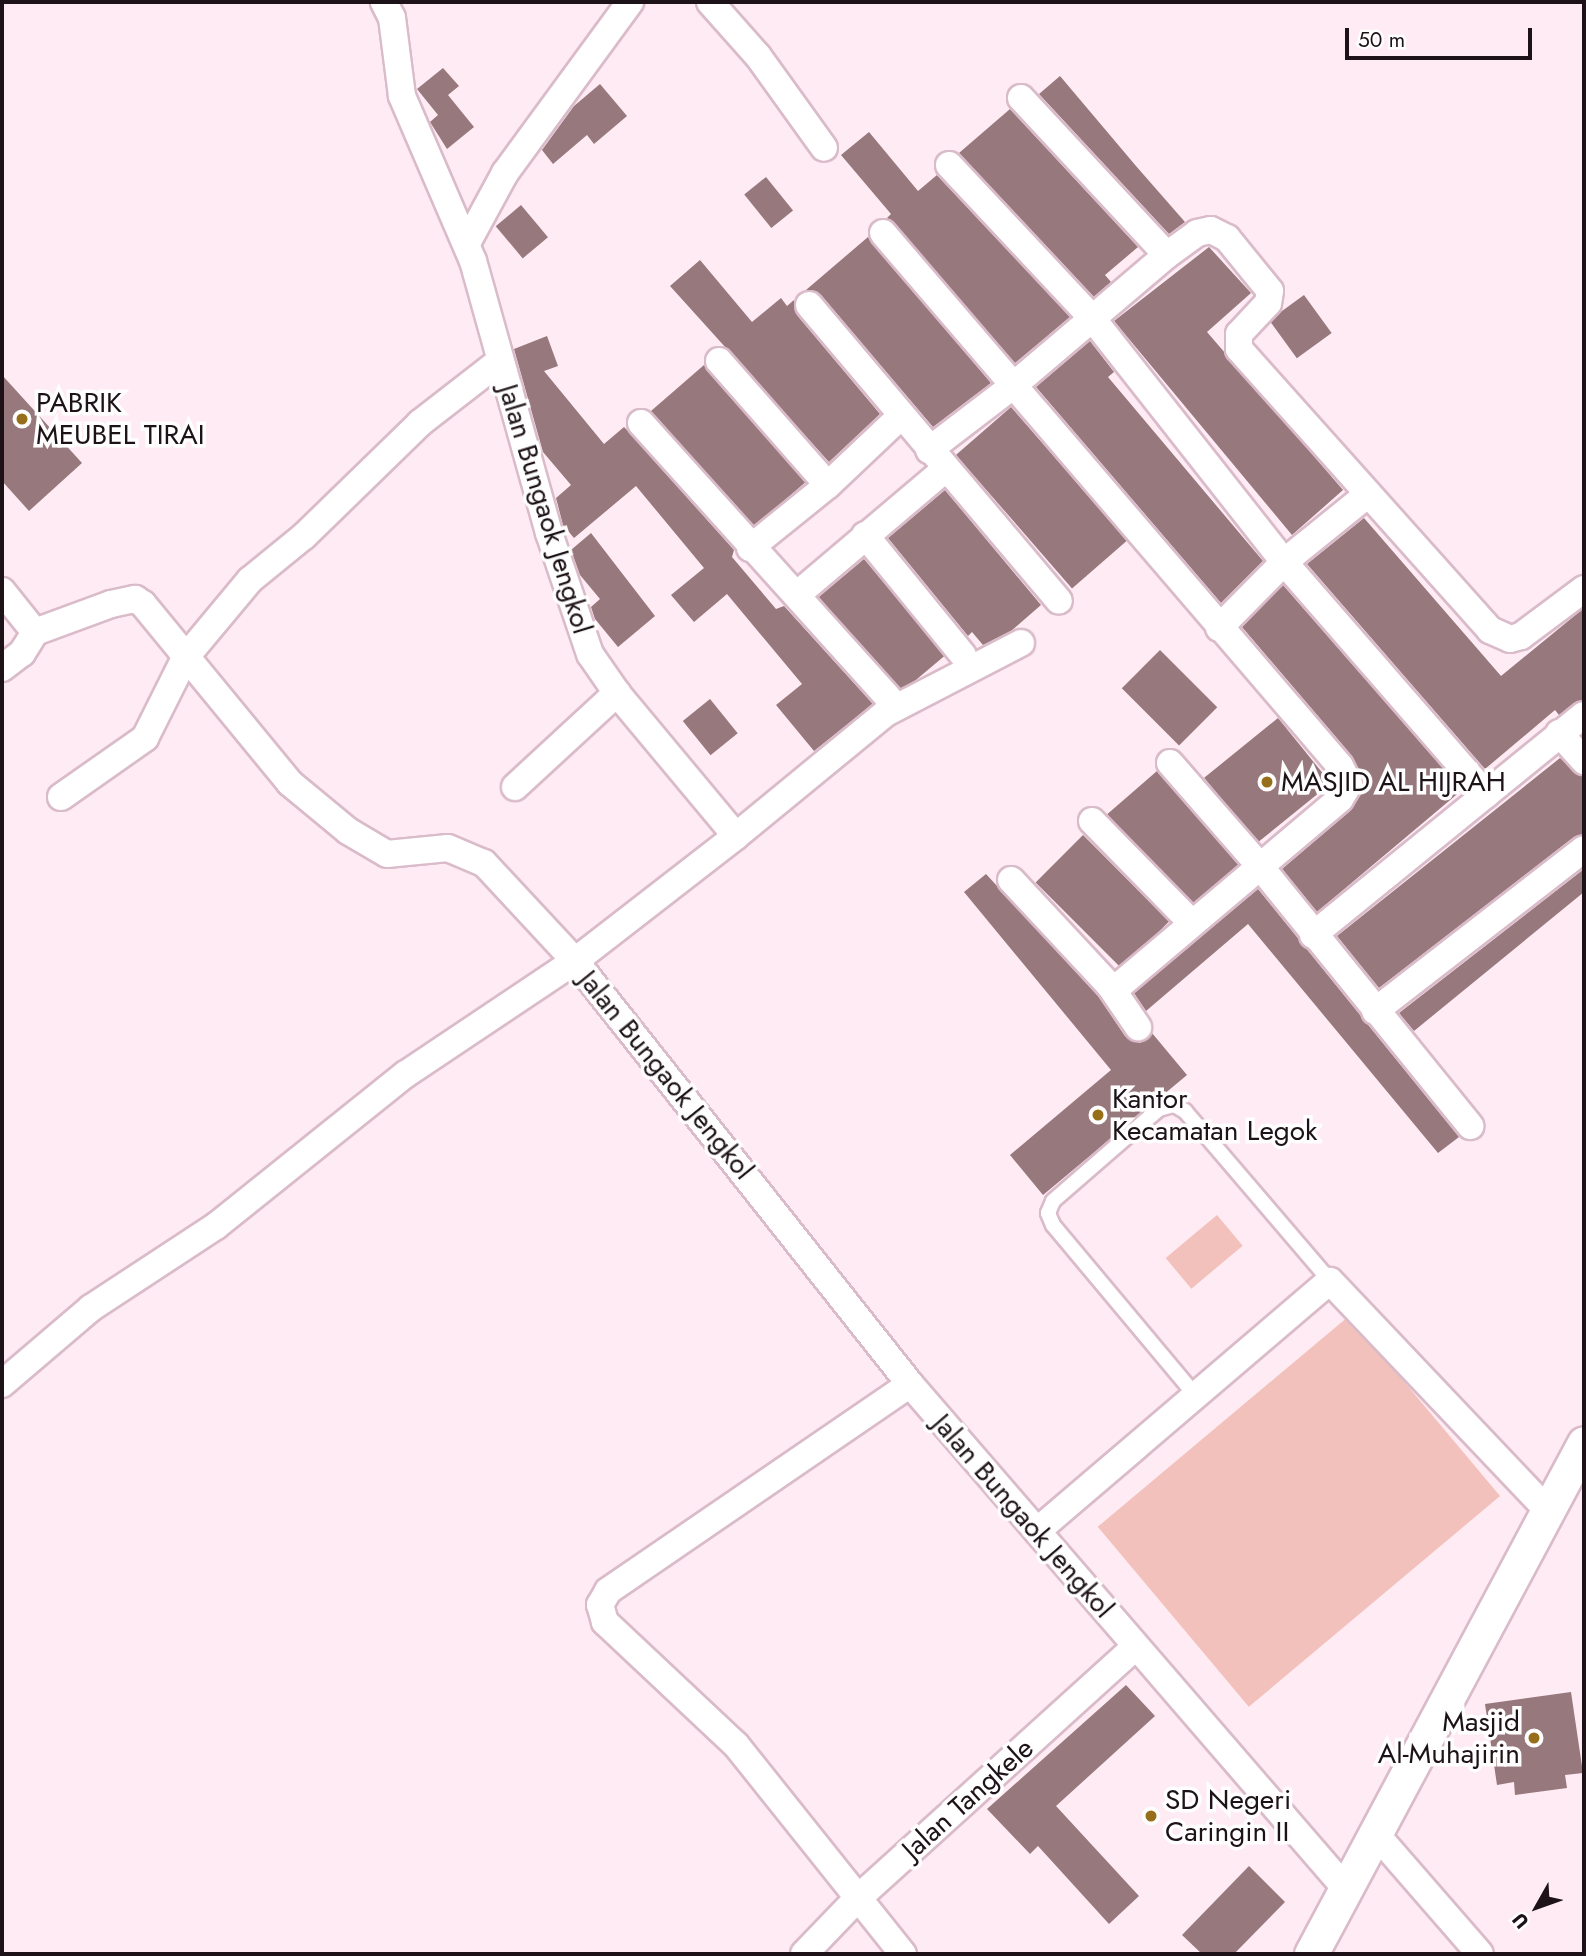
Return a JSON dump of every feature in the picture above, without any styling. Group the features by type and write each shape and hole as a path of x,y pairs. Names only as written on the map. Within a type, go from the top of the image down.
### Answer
{"street":[{"name":"Jalan Bungaok Jengkol","path":"384,2 392,18 405,104 467,243 549,533 590,654 617,693 736,836 575,961 910,1384 1346,1889"},
{"path":"467,243 505,173 630,2"},
{"path":"710,2 758,56 824,148"},
{"path":"1021,98 1167,255"},
{"path":"949,165 1092,318 1284,562 1486,794"},
{"path":"799,593 865,535 937,459 1014,385 1167,255 1197,233 1219,232 1268,286 1268,303 1239,334 1237,346 1483,623 1501,637 1521,636 1584,589"},
{"path":"883,233 1340,766 1349,785 1340,799 1191,922 1121,984 1111,986"},
{"path":"809,305 1059,601"},
{"path":"61,797 145,738 185,658 250,580 304,536 420,423 500,361"},
{"path":"719,361 828,485"},
{"path":"750,548 828,485 901,416"},
{"path":"641,423 750,548 799,593 889,698"},
{"path":"1219,628 1284,562 1368,494"},
{"path":"865,535 962,655"},
{"path":"2,591 35,632"},
{"path":"2,668 22,653 35,632 135,599 290,783 348,831 373,848 399,856 442,848 471,854 575,961 406,1074 216,1226 91,1308 2,1384"},
{"path":"736,836 886,713 1021,643"},
{"path":"515,786 617,693"},
{"path":"1313,935 1584,715"},
{"path":"1559,733 1584,761"},
{"path":"1170,763 1259,865 1470,1126"},
{"path":"1092,821 1191,922"},
{"path":"1375,1011 1584,849"},
{"path":"1011,880 1111,986 1138,1027"},
{"path":"1037,1531 1330,1281 1547,1510"},
{"path":"903,1954 856,1900 736,1745 605,1622 600,1605 616,1585 910,1384"},
{"path":"1311,1954 1584,1443"},
{"name":"Jalan Tangkele","path":"804,1954 856,1900 1135,1647"},
{"path":"1375,1833 1480,1954"}],"lane":[{"path":"1196,1396 1053,1225 1048,1213 1053,1201 1159,1109 1174,1105 1185,1111 1330,1281"}],"shaded area":[{"path":"1217,1215 1243,1246 1191,1289 1166,1258"},
{"path":"1349,1316 1500,1496 1249,1707 1098,1527"}],"building":[{"path":"443,68 459,86 448,95 474,127 447,149 430,122 438,115 417,89"},
{"path":"1060,76 1185,222 1169,234 1039,94"},
{"path":"600,84 627,116 594,144 587,135 553,164 542,150 574,106"},
{"path":"1010,109 1138,247 1105,275 1111,282 1094,297 959,153"},
{"path":"869,132 918,191 937,175 1070,317 1015,363 887,218 891,214 841,155"},
{"path":"766,177 793,210 771,228 744,195"},
{"path":"521,205 548,237 523,258 496,226"},
{"path":"868,237 991,383 933,427 821,295 806,290"},
{"path":"1209,247 1251,293 1207,332 1343,490 1292,535 1114,321"},
{"path":"700,260 752,322 781,298 787,306 794,300 797,315 880,414 829,462 670,286"},
{"path":"1304,295 1332,333 1297,358 1269,320"},
{"path":"547,336 558,366 544,371 604,444 624,427 734,550 732,557 776,609 784,606 873,704 814,751 776,705 802,684 727,594 694,622 671,595 704,568 636,486 574,538 563,525 556,498 571,485 543,452 514,349"},
{"path":"1090,341 1114,372 1108,377 1263,561 1221,603 1036,387"},
{"path":"704,365 806,482 752,529 650,412"},
{"name":"PABRIK MEUBEL TIRAI","path":"2,375 82,463 29,511 2,481"},
{"path":"1011,407 1127,541 1072,588 956,455"},
{"path":"945,490 1041,605 1011,631 983,645 972,632 968,636 888,538"},
{"path":"1364,518 1501,676 1584,608 1584,700 1559,715 1555,710 1485,769 1307,564"},
{"path":"591,533 655,616 618,647 595,619 591,607 600,599 580,575 571,550"},
{"path":"864,559 945,656 900,693 819,597"},
{"path":"1283,585 1462,790 1317,912 1282,869 1350,811 1365,784 1352,756 1242,627"},
{"path":"1160,650 1217,707 1179,745 1122,688"},
{"path":"710,699 738,733 710,755 683,721"},
{"name":"MASJID AL HIJRAH","path":"1278,718 1331,783 1257,843 1204,778"},
{"path":"1560,758 1584,776 1584,834 1574,837 1379,988 1337,936"},
{"path":"1157,771 1238,865 1189,908 1107,814"},
{"path":"1083,835 1169,921 1122,969 1036,882"},
{"path":"1584,869 1584,892 1414,1031 1399,1013"},
{"path":"986,874 1098,996 1125,1036 1140,1043 1152,1033 1187,1075 1043,1195 1010,1155 1111,1070 964,892"},
{"path":"1258,889 1459,1137 1438,1153 1248,924 1146,1011 1134,993"},
{"path":"1126,1685 1155,1716 1056,1806 1139,1896 1109,1924 1038,1846 1030,1854 987,1809"},
{"name":"Masjid Al-Muhajirin","path":"1571,1692 1583,1773 1565,1775 1567,1788 1515,1795 1514,1782 1497,1785 1485,1704"},
{"path":"1249,1866 1285,1902 1234,1954 1202,1954 1182,1935"}],"place":[{"name":"PABRIK MEUBEL TIRAI","path":"22,419"},
{"name":"MASJID AL HIJRAH","path":"1267,782"},
{"name":"Kantor Kecamatan Legok","path":"1098,1115"},
{"name":"Masjid Al-Muhajirin","path":"1534,1738"},
{"name":"SD Negeri Caringin II","path":"1151,1816"}]}
